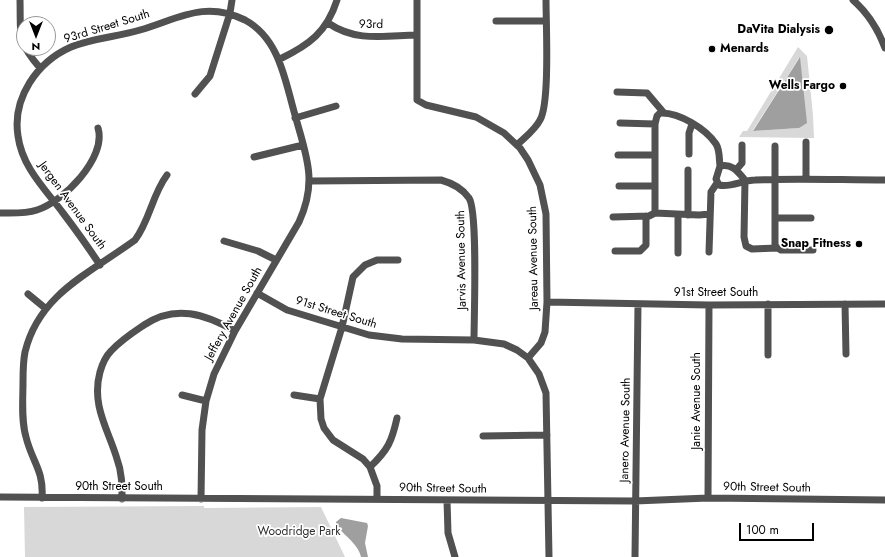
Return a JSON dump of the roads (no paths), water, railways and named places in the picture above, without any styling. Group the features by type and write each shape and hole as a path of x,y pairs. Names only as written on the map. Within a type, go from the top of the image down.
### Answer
{"street":[{"path":"20,0 21,37 23,46 40,68"},
{"path":"195,94 210,76 230,13 232,0"},
{"path":"280,59 306,45 317,36 328,22 337,0"},
{"name":"Jareau Avenue South","path":"416,0 417,100 426,105 476,117 504,133 517,145 528,160 540,185 544,200 547,302 545,332 541,343 528,358"},
{"path":"517,145 533,129 542,116 546,96 546,0"},
{"path":"853,0 863,9 874,24 885,48"},
{"name":"93rd Street South","path":"40,68 59,54 72,47 141,30 184,13 203,10 230,13"},
{"name":"Jeffery Avenue South","path":"201,499 202,430 206,400 216,368 235,331 305,209 310,181 303,145 280,59 267,39 256,28 246,20 230,13"},
{"path":"496,21 546,21"},
{"name":"93rd","path":"328,22 340,31 362,36 416,35"},
{"name":"Jergen Avenue South","path":"40,68 25,90 18,117 18,134 21,148 30,169 40,186 54,201 100,264 68,286 45,308 30,336 25,353 22,402 25,437 41,474 43,486 42,498"},
{"path":"617,92 647,93 664,113"},
{"path":"295,118 336,106"},
{"path":"656,213 654,186 655,124 657,116 664,113 675,114 708,135 717,146 720,166 717,172 717,183 711,192 709,252"},
{"path":"620,124 655,124"},
{"path":"688,154 689,133 692,124"},
{"path":"0,213 30,212 44,207 54,201 77,182 87,169 99,144 101,136 98,128"},
{"path":"806,142 806,179"},
{"path":"254,157 303,145"},
{"path":"736,170 742,163 742,146"},
{"path":"775,146 777,248"},
{"path":"618,155 654,155"},
{"path":"720,166 730,166 745,180 744,237 746,246 752,249 777,248 781,250 813,250"},
{"path":"688,170 688,215"},
{"path":"100,264 135,240 144,228 161,183 167,175"},
{"name":"Jarvis Avenue South","path":"310,181 441,180 452,183 460,189 472,203 474,230 474,340"},
{"path":"717,183 724,186 745,180 885,180"},
{"path":"619,186 654,186"},
{"path":"613,217 646,216 656,213 678,215 710,214"},
{"path":"678,215 678,253"},
{"path":"615,251 640,250 646,245 646,216"},
{"path":"776,218 811,218"},
{"name":"Jeffery Avenue South","path":"224,242 258,251 276,260"},
{"path":"377,499 377,486 370,467 363,459 342,447 328,434 321,419 320,399 342,327 350,286 356,273 364,265 377,260 398,260"},
{"name":"91st Street South","path":"257,293 287,310 369,336 389,338 474,340 504,344 528,358"},
{"path":"28,294 45,308"},
{"name":"91st Street South","path":"547,302 709,305 885,304"},
{"name":"Janero Avenue South","path":"635,557 638,304"},
{"path":"768,304 768,354"},
{"path":"845,304 846,354"},
{"name":"Janie Avenue South","path":"708,498 709,305"},
{"path":"122,498 122,481 118,460 99,411 97,400 97,382 101,368 110,352 123,339 148,322 168,314 181,312 200,315 218,321 235,331"},
{"path":"528,358 539,374 546,393 549,557"},
{"path":"182,395 206,400"},
{"path":"294,395 320,399"},
{"path":"370,467 384,454 392,441 397,418"},
{"path":"483,436 547,435"},
{"name":"90th Street South","path":"0,497 635,501 708,498 885,500"},
{"path":"447,500 448,534 455,557"}],"place":[{"name":"DaVita Dialysis","path":"829,30"},
{"name":"Menards","path":"712,49"},
{"name":"Wells Fargo","path":"843,86"},
{"name":"Snap Fitness","path":"859,244"}],"park label":[{"name":"Woodridge Park","path":"299,532"}]}
